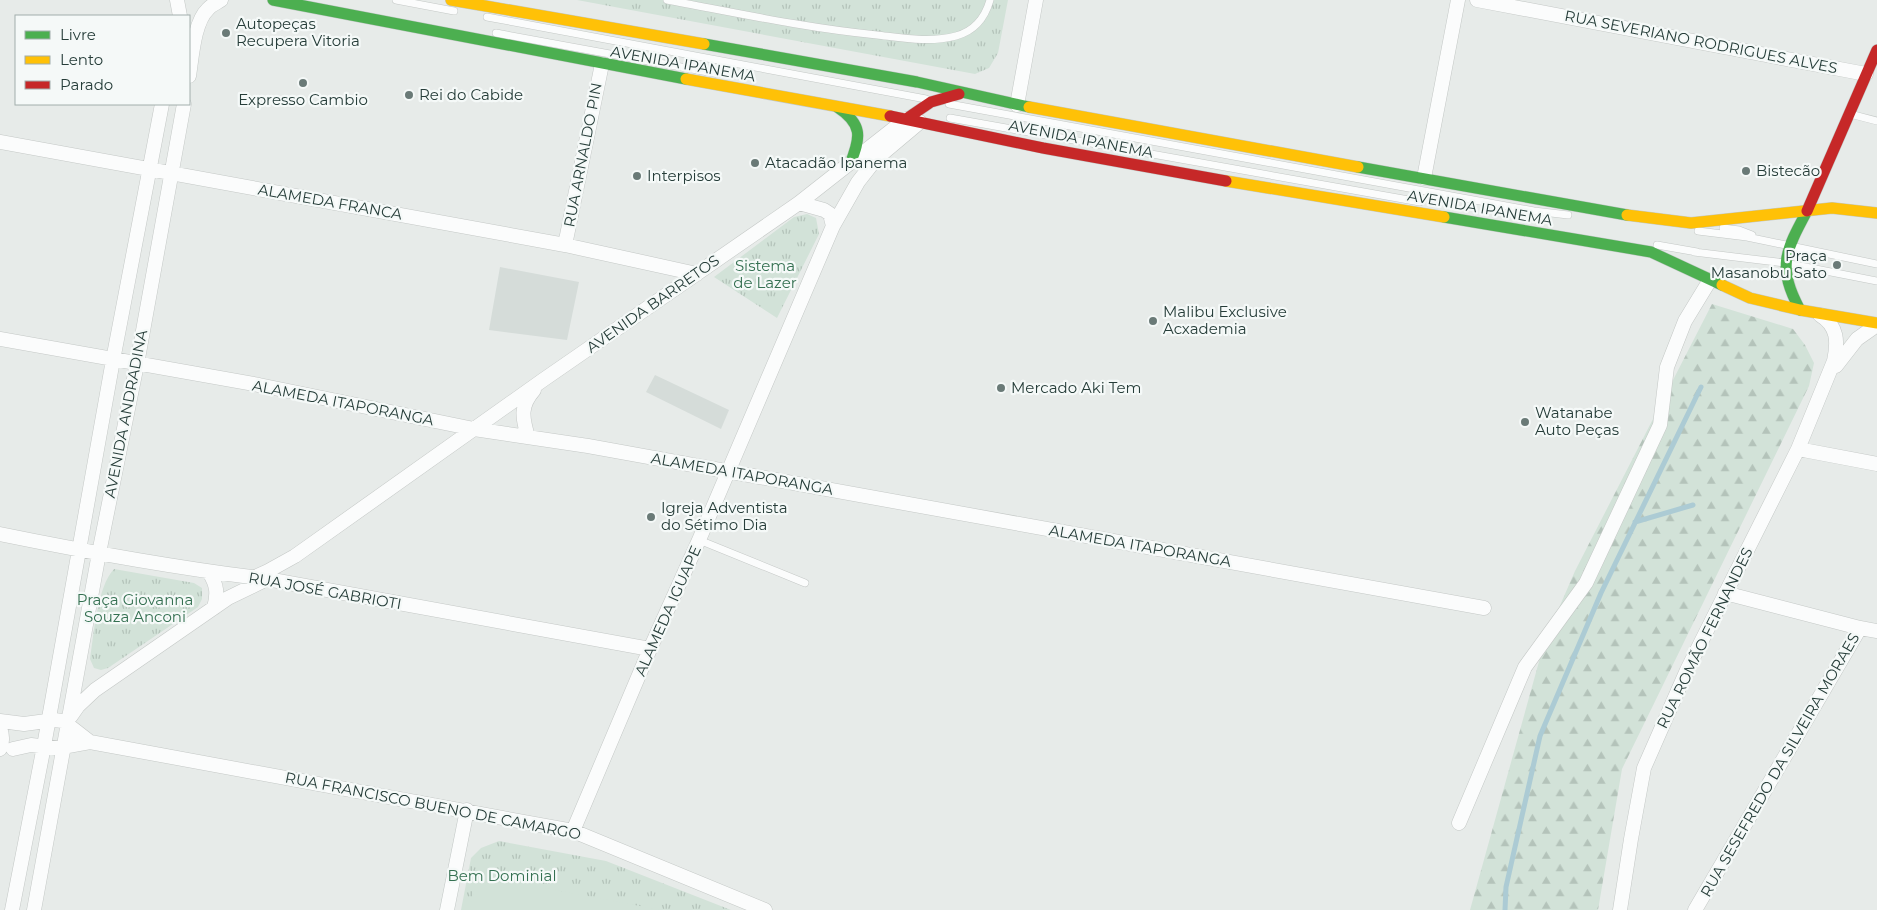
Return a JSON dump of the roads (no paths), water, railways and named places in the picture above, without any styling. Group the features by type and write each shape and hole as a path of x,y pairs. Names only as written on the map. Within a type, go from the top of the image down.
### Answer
{"main road":[{"name":"AVENIDA IPANEMA","path":"273,0 602,64 837,106 915,115 1043,148 1140,166 1651,252 1750,298 1800,310 1877,324"},
{"name":"AVENIDA IPANEMA","path":"451,0 917,82 1017,105 1617,214 1691,223 1832,208 1877,213"},
{"path":"1800,310 1790,293 1784,272 1788,247 1807,211 1877,50"},
{"path":"915,115 933,101 964,93"},
{"path":"837,106 849,114 855,123 858,133 859,145 850,164"}],"street":[{"path":"177,0 180,15"},
{"path":"190,71 199,23 207,9 221,0"},
{"path":"1017,105 1036,0"},
{"path":"1424,178 1458,0"},
{"name":"RUA SEVERIANO RODRIGUES ALVES","path":"1477,0 1866,74"},
{"name":"RUA ARNALDO PIN","path":"565,245 602,64"},
{"name":"AVENIDA ANDRADINA","path":"12,910 162,105"},
{"name":"AVENIDA ANDRADINA","path":"34,910 184,105"},
{"name":"AVENIDA BARRETOS","path":"69,722 78,706 95,690 214,608 295,556 543,380 799,203 915,115"},
{"name":"ALAMEDA IGUAPE","path":"573,830 833,226 858,182 915,115"},
{"name":"ALAMEDA FRANCA","path":"0,142 565,245 697,274"},
{"path":"799,203 824,210 830,214 833,226"},
{"path":"659,266 666,274 668,280 667,295"},
{"path":"1459,823 1525,666 1586,583 1660,425 1666,367 1685,322 1710,280"},
{"name":"RUA ROMÃO FERNANDES","path":"1624,908 1644,768 1687,670 1798,448 1829,377 1837,347 1837,335 1827,319 1816,312"},
{"name":"RUA ROMÃO FERNANDES","path":"1829,377 1841,358 1857,339 1877,324"},
{"name":"ALAMEDA ITAPORANGA","path":"0,339 258,385 474,429 727,472 1484,608"},
{"name":"AVENIDA BARRETOS","path":"528,437 522,411 529,396 543,380"},
{"path":"432,421 441,430 443,437 443,446 438,454"},
{"path":"1798,448 1877,464"},
{"name":"RUA JOSÉ GABRIOTI","path":"0,534 78,550 260,579 650,649"},
{"path":"209,572 216,587 217,596 214,608"},
{"path":"1725,593 1877,631"},
{"name":"RUA SESEFREDO DA SILVEIRA MORAES","path":"1695,907 1860,628"},
{"path":"0,721 24,724 54,720 69,722"},
{"name":"RUA FRANCISCO BUENO DE CAMARGO","path":"69,722 90,742"},
{"path":"0,728 2,744 7,749 22,750 30,753 39,765"},
{"name":"RUA FRANCISCO BUENO DE CAMARGO","path":"65,747 90,742 573,830 765,910"},
{"path":"0,755 7,749 23,746 65,747"},
{"path":"447,910 467,810"}],"lane":[{"path":"396,0 465,13"},
{"path":"667,0 819,29 926,40 956,36 976,27 988,8 990,0"},
{"path":"474,15 1525,210 1573,216"},
{"path":"486,31 729,76"},
{"path":"1850,114 1877,121"},
{"path":"943,116 1432,205"},
{"path":"1612,221 1747,237 1877,264"},
{"path":"1691,223 1739,230 1773,243"},
{"path":"1629,240 1697,252 1785,264 1877,281"},
{"path":"1651,252 1697,252"},
{"path":"699,540 805,583"}],"waterway":[{"path":"1505,910 1506,887 1540,736 1601,593 1701,387"},
{"path":"1635,522 1693,505"}],"place":[{"name":"Autopeças Recupera Vitoria","path":"226,33"},
{"name":"Expresso Cambio","path":"303,83"},
{"name":"Rei do Cabide","path":"409,95"},
{"name":"Atacadão Ipanema","path":"755,163"},
{"name":"Bistecão","path":"1746,171"},
{"name":"Interpisos","path":"637,176"},
{"name":"Praça Masanobu Sato","path":"1837,265"},
{"name":"Malibu Exclusive Acxademia","path":"1153,321"},
{"name":"Mercado Aki Tem","path":"1001,388"},
{"name":"Watanabe Auto Peças","path":"1525,422"},
{"name":"Igreja Adventista do Sétimo Dia","path":"651,517"}],"park label":[{"name":"Sistema de Lazer","path":"765,274"},
{"name":"Praça Giovanna Souza Anconi","path":"135,608"},
{"name":"Bem Dominial","path":"502,876"}]}
